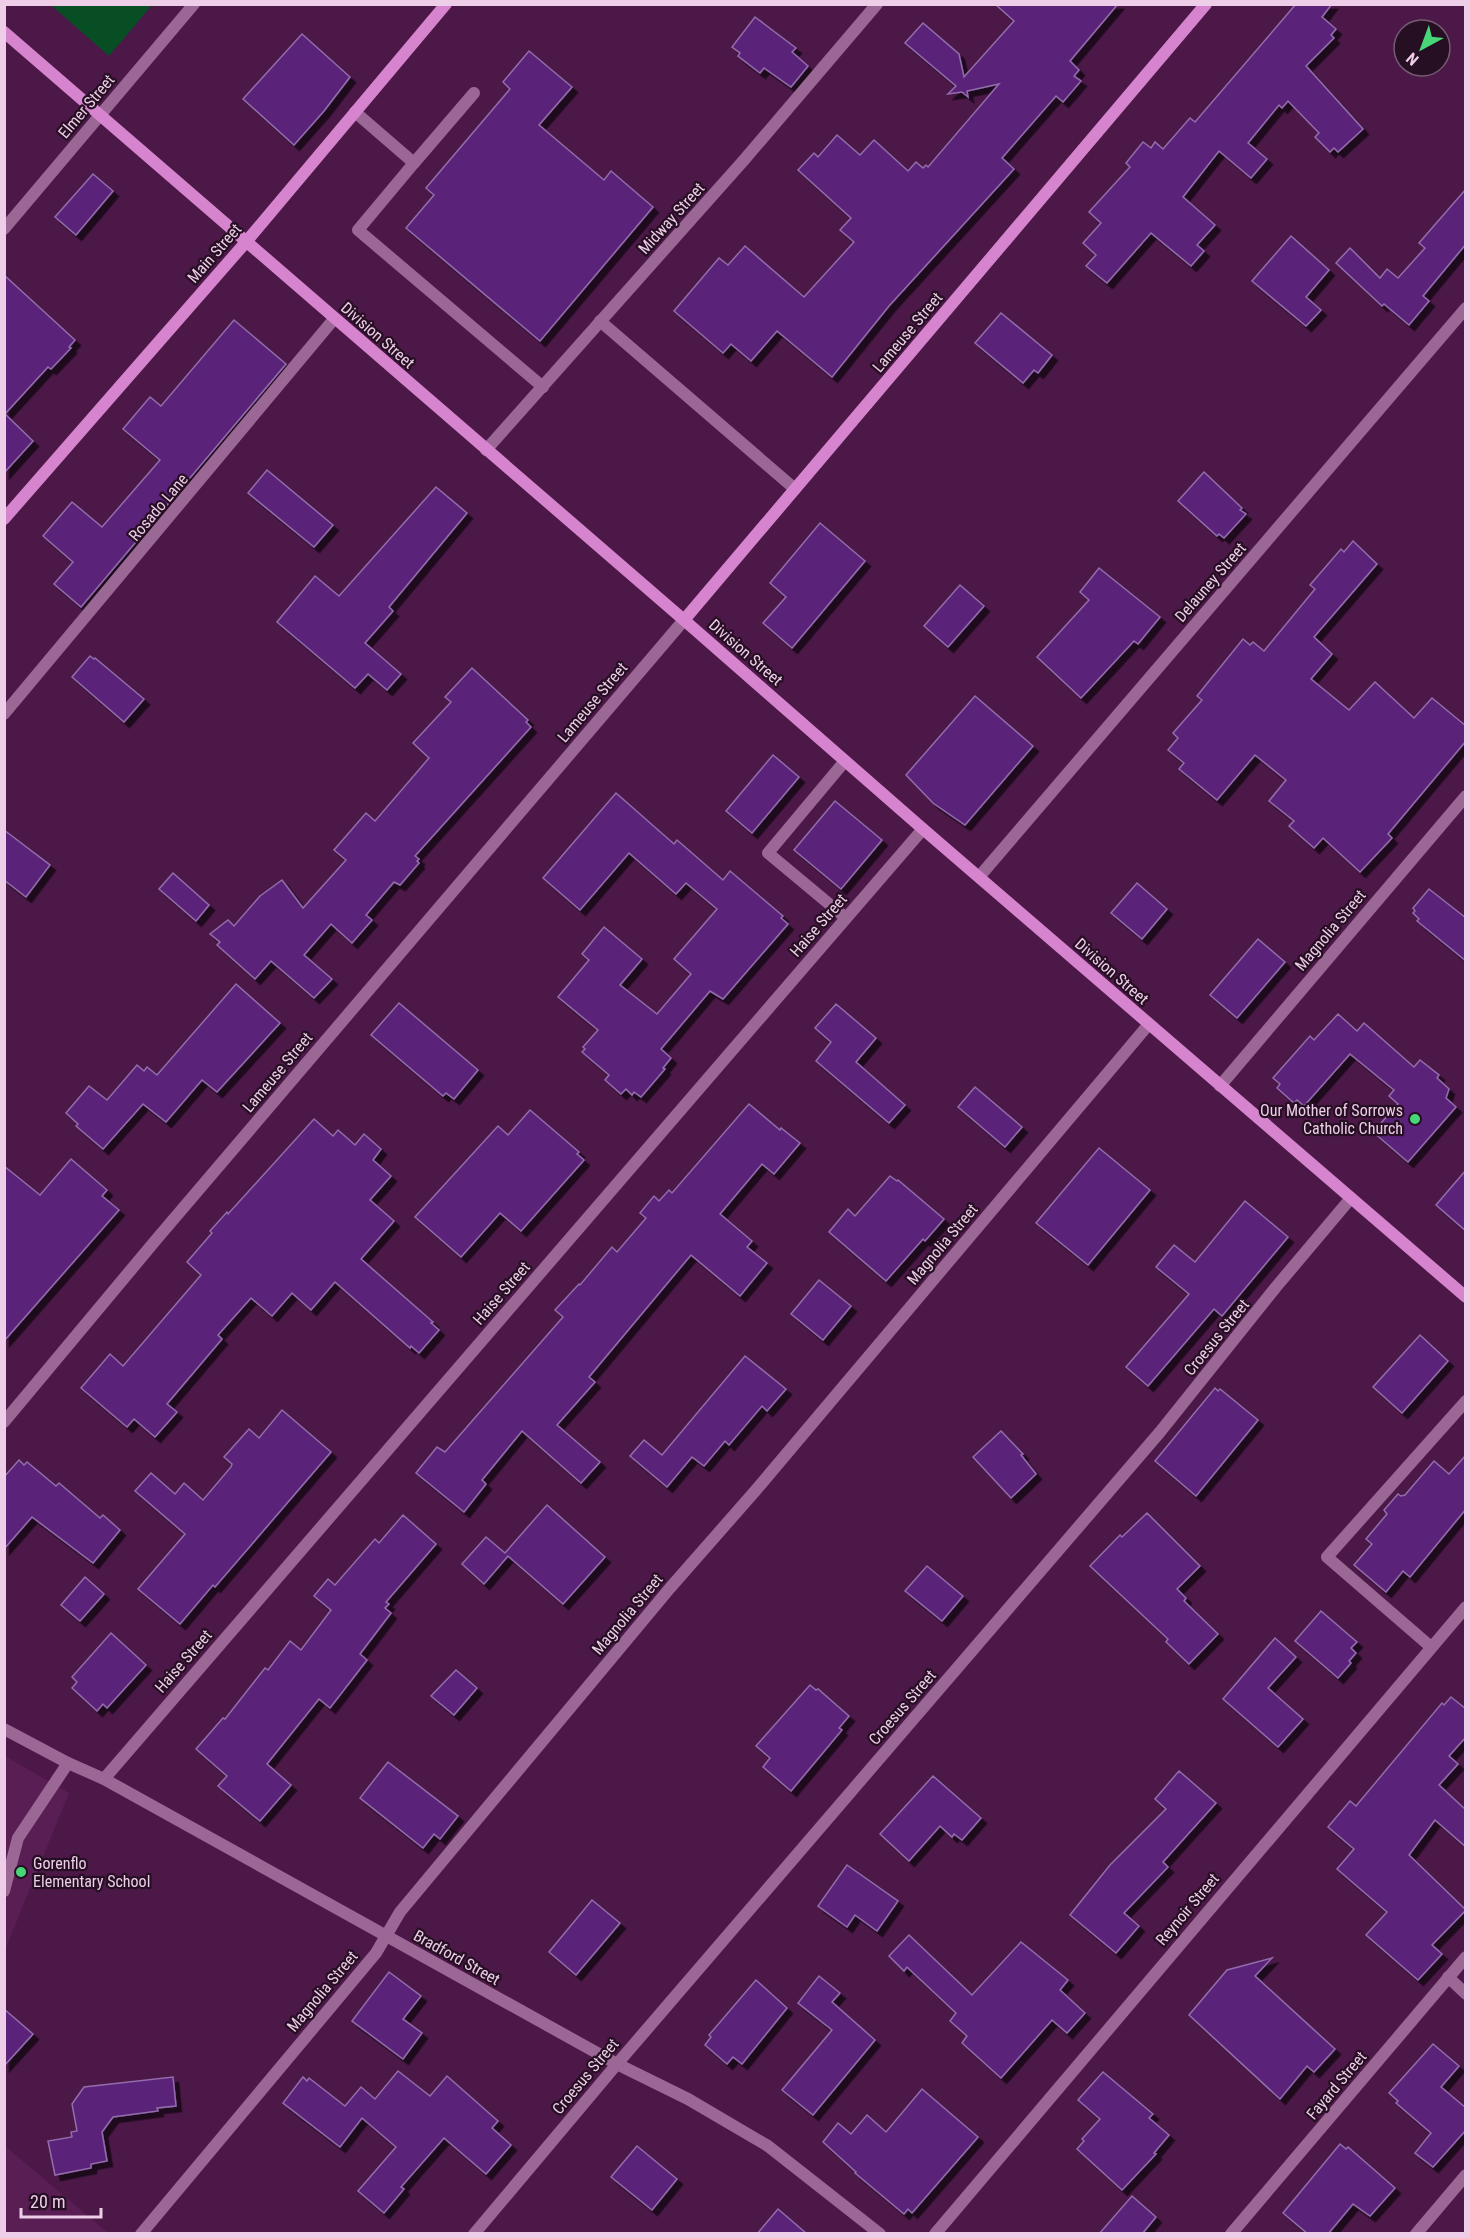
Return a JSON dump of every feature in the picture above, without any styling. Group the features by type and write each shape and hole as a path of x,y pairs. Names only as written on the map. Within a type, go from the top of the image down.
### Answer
{"main road":[{"name":"Main Street","path":"4,519 246,242 446,4"},
{"name":"Lameuse Street","path":"684,620 1206,4"},
{"name":"Division Street","path":"4,32 1466,1297"}],"street":[{"name":"Elmer Street","path":"4,229 194,4"},
{"name":"Midway Street","path":"486,450 744,160 877,4"},
{"path":"474,93 358,230 543,387"},
{"path":"355,112 414,163"},
{"name":"Delauney Street","path":"979,878 1466,308"},
{"name":"Rosado Lane","path":"4,714 334,319"},
{"path":"600,321 795,489"},
{"name":"Lameuse Street","path":"4,1422 171,1222 684,620"},
{"path":"845,761 768,853 846,918"},
{"name":"Magnolia Street","path":"1220,1086 1466,796"},
{"name":"Haise Street","path":"104,1779 923,829"},
{"name":"Magnolia Street","path":"141,2234 376,1953 400,1912 670,1588 764,1481 1149,1024"},
{"name":"Croesus Street","path":"474,2234 617,2064 1153,1442 1276,1287 1351,1198"},
{"path":"1431,1647 1326,1557 1466,1401"},
{"name":"Reynoir Street","path":"935,2234 1466,1607"},
{"name":"Bradford Street","path":"4,1729 104,1779 617,2064 688,2098 768,2146 880,2234"},
{"path":"4,1891 18,1838 68,1763"},
{"name":"Fayard Street","path":"1231,2234 1466,1957"},
{"path":"1449,1977 1466,1994"},
{"path":"1416,2234 1466,2175"}],"shaded area":[{"name":"Gorenflo Elementary School","path":"5,1756 69,1793 5,1950"},
{"path":"5,2146 108,2233 5,2233"}],"green space":[{"path":"51,5 152,5 109,56"}],"building":[{"path":"995,4 1118,4 1070,61 1079,70 1074,76 1081,81 1063,102 1056,96 1002,158 1014,169 889,306 832,377 777,331 751,361 731,344 723,353 674,311 719,258 728,265 745,246 804,297 854,242 840,230 851,218 798,170 814,153 818,157 837,135 860,155 874,140 908,171 916,162 923,168 926,165 928,167 999,84 967,91 968,97 962,92 948,94 956,86 905,43 923,23 959,54 964,77 1014,21"},
{"path":"1296,4 1332,4 1322,17 1336,29 1331,35 1334,38 1306,66 1363,129 1338,152 1334,148 1330,152 1315,137 1319,133 1288,101 1282,108 1279,105 1248,143 1267,159 1251,178 1219,151 1183,197 1215,225 1197,245 1204,251 1191,266 1151,233 1107,283 1086,266 1096,255 1083,243 1101,223 1089,212 1130,167 1126,163 1143,142 1151,148 1155,142 1163,149 1190,118 1195,122"},
{"path":"755,17 796,48 792,52 808,66 791,87 764,68 760,73 738,56 740,53 732,47"},
{"path":"302,34 350,77 294,145 243,99"},
{"path":"529,51 572,87 539,125 604,180 611,171 653,207 540,341 406,228 434,195 426,188 510,89 503,82"},
{"path":"93,174 113,191 76,235 55,217"},
{"path":"1466,189 1466,244 1423,296 1429,301 1409,325 1384,304 1382,306 1336,263 1350,248 1380,278 1387,269 1398,278 1425,248 1419,243"},
{"path":"1291,236 1329,270 1306,297 1321,310 1306,326 1252,281"},
{"path":"4,275 75,340 69,347 71,348 51,369 48,367 5,414 33,441 4,473"},
{"path":"1001,313 1052,355 1038,373 1034,370 1023,383 975,343"},
{"path":"234,320 286,364 81,607 54,584 73,562 43,536 72,502 102,527 160,460 123,429 150,397 161,406"},
{"path":"267,470 333,525 314,547 248,493"},
{"path":"1204,472 1246,514 1224,538 1219,534 1217,536 1178,501"},
{"path":"436,487 467,513 389,607 393,611 365,643 401,674 387,690 368,674 355,688 277,622 315,576 339,596"},
{"path":"820,523 865,561 792,648 763,623 786,597 770,583"},
{"path":"1353,541 1377,564 1314,637 1332,654 1311,679 1349,710 1375,682 1414,718 1432,698 1466,726 1466,741 1388,834 1392,838 1360,872 1323,838 1314,848 1289,826 1294,821 1269,801 1286,780 1255,755 1217,800 1179,769 1184,763 1168,750 1178,738 1173,733 1202,700 1197,696 1243,639 1250,645 1253,642 1264,651 1315,589 1310,585 1341,549 1344,552"},
{"path":"1099,568 1160,617 1138,644 1134,641 1081,698 1037,657 1089,600 1080,592"},
{"path":"960,585 984,606 948,647 924,626"},
{"path":"90,656 144,699 124,722 72,677"},
{"path":"472,668 528,720 526,722 531,727 415,856 419,859 417,861 419,863 400,885 394,882 366,915 372,920 352,943 331,924 304,955 332,979 314,998 271,961 255,979 217,945 220,942 210,934 228,920 234,926 260,896 282,880 303,908 346,860 334,850 366,813 375,821 429,758 413,743 451,702 445,697"},
{"path":"975,696 1033,746 965,825 933,803 906,775"},
{"path":"773,755 799,777 752,833 726,811"},
{"path":"616,793 674,844 677,840 723,880 730,871 783,916 781,918 788,924 723,999 710,991 661,1049 671,1058 663,1068 665,1069 641,1097 634,1092 632,1095 626,1089 621,1094 605,1080 609,1075 582,1052 585,1049 583,1047 598,1030 558,997 589,960 582,954 604,927 642,959 620,985 657,1014 691,974 674,959 717,909 686,883 676,894 629,853 580,910 543,878"},
{"path":"835,801 882,840 841,889 794,850"},
{"path":"4,830 50,865 26,897 4,880"},
{"path":"173,873 209,905 196,921 159,889"},
{"path":"1137,883 1167,909 1142,939 1111,913"},
{"path":"1429,889 1466,918 1466,961 1417,921 1419,919 1413,913 1415,911 1413,908"},
{"path":"1258,939 1285,962 1237,1018 1210,995"},
{"path":"236,984 280,1023 217,1092 202,1080 166,1122 143,1104 103,1149 76,1126 78,1124 66,1113 89,1086 107,1100 137,1065 144,1071 147,1067 157,1075"},
{"path":"399,1003 478,1070 454,1099 446,1093 443,1096 371,1035"},
{"path":"836,1004 876,1038 856,1062 905,1105 889,1123 816,1061 831,1042 815,1028"},
{"path":"1338,1014 1357,1031 1364,1023 1414,1067 1420,1060 1439,1075 1437,1078 1449,1089 1446,1098 1456,1107 1408,1162 1373,1132 1398,1104 1389,1096 1394,1090 1350,1054 1304,1106 1297,1100 1294,1103 1277,1088 1280,1084 1273,1078 1310,1036 1314,1040"},
{"path":"975,1087 1022,1127 1005,1147 958,1107"},
{"path":"749,1104 780,1130 781,1128 800,1143 774,1174 762,1164 720,1214 752,1241 747,1247 767,1263 740,1296 691,1255 589,1377 595,1382 557,1425 600,1462 581,1483 522,1431 482,1480 486,1484 464,1512 416,1473 437,1447 445,1452 563,1317 555,1310 612,1247 617,1252 646,1218 640,1213 654,1196 659,1201 669,1190 672,1193"},
{"path":"530,1110 579,1152 577,1154 584,1160 521,1231 500,1213 461,1257 415,1217 498,1126 508,1135"},
{"path":"314,1119 333,1136 338,1130 355,1145 364,1134 381,1149 373,1160 391,1176 370,1200 394,1221 361,1259 433,1322 431,1323 439,1330 419,1353 411,1346 410,1348 335,1282 311,1310 292,1293 272,1316 251,1298 218,1335 222,1339 167,1404 177,1412 155,1437 134,1419 127,1427 81,1388 110,1354 123,1366 201,1275 187,1262 212,1233 210,1231"},
{"path":"1099,1148 1150,1190 1088,1265 1036,1223"},
{"path":"71,1159 107,1190 102,1196 119,1210 4,1341 4,1166 40,1195"},
{"path":"1466,1170 1466,1231 1436,1205"},
{"path":"890,1176 898,1180 944,1219 886,1281 829,1232 848,1209 855,1216"},
{"path":"1245,1201 1288,1237 1222,1316 1214,1309 1148,1386 1126,1367 1189,1294 1156,1267 1174,1245 1195,1262"},
{"path":"819,1280 851,1306 823,1340 791,1314"},
{"path":"1420,1335 1448,1361 1402,1413 1373,1387"},
{"path":"745,1356 786,1389 767,1411 762,1406 729,1445 725,1441 704,1466 692,1457 667,1487 630,1456 644,1440 662,1455"},
{"path":"1215,1388 1218,1391 1220,1389 1258,1420 1196,1496 1155,1461"},
{"path":"282,1410 331,1452 215,1587 213,1585 180,1624 138,1589 185,1534 135,1491 151,1473 175,1494 184,1483 203,1500 231,1467 232,1464 224,1457 249,1429 259,1438"},
{"path":"1001,1431 1023,1454 1021,1455 1036,1474 1011,1498 973,1457"},
{"path":"1466,1455 1466,1509 1410,1577 1403,1571 1386,1592 1354,1565 1372,1544 1366,1539 1387,1514 1384,1510 1398,1494 1405,1495 1434,1461 1449,1474"},
{"path":"19,1460 24,1465 27,1462 56,1486 59,1483 100,1518 103,1515 120,1530 93,1563 32,1517 4,1549 4,1477"},
{"path":"547,1505 605,1557 563,1604 508,1556 484,1584 462,1564 486,1537 505,1553"},
{"path":"1147,1513 1200,1566 1177,1589 1186,1598 1184,1601 1218,1634 1189,1664 1166,1642 1168,1639 1090,1566 1120,1535 1122,1537"},
{"path":"403,1515 436,1544 386,1602 389,1604 385,1608 391,1613 360,1654 367,1660 330,1708 319,1699 267,1764 291,1785 260,1821 218,1786 227,1776 196,1749 223,1718 225,1719 265,1668 268,1670 290,1641 301,1650 331,1610 314,1596 328,1579 335,1585 375,1539 379,1543"},
{"path":"927,1566 963,1596 942,1621 905,1591"},
{"path":"85,1577 104,1594 80,1621 61,1605"},
{"path":"1321,1611 1357,1642 1351,1648 1356,1653 1349,1661 1351,1663 1338,1678 1295,1641"},
{"path":"111,1633 146,1665 107,1708 103,1704 97,1711 72,1688 77,1682 72,1677"},
{"path":"1275,1638 1296,1657 1268,1688 1303,1719 1278,1747 1223,1699"},
{"path":"456,1670 477,1688 454,1715 431,1696"},
{"path":"810,1685 818,1689 849,1716 839,1728 842,1730 791,1791 763,1767 770,1758 756,1746"},
{"path":"1451,1697 1466,1709 1466,1737 1449,1756 1458,1764 1439,1785 1466,1810 1466,1847 1435,1820 1409,1855 1466,1910 1432,1945 1442,1954 1418,1980 1366,1935 1387,1912 1337,1869 1354,1849 1328,1827 1350,1801 1356,1806 1442,1703 1444,1705"},
{"path":"388,1762 458,1816 440,1839 434,1834 423,1848 360,1798"},
{"path":"1179,1771 1216,1803 1163,1862 1168,1867 1124,1913 1139,1926 1116,1953 1070,1915 1110,1865 1166,1809 1155,1799"},
{"path":"933,1776 981,1818 962,1840 954,1834 952,1837 940,1826 909,1861 880,1834"},
{"path":"847,1865 898,1901 877,1931 855,1915 847,1927 818,1906"},
{"path":"592,1900 620,1923 576,1975 549,1952"},
{"path":"909,1935 972,1995 1021,1942 1068,1980 1060,1990 1085,2013 1067,2033 1052,2020 1001,2078 962,2043 967,2036 950,2021 956,2013 907,1967 904,1971 889,1956"},
{"path":"1272,1958 1255,1976 1335,2049 1314,2072 1307,2066 1280,2099 1189,2015 1227,1970"},
{"path":"389,1972 421,1996 403,2019 422,2033 403,2059 352,2021"},
{"path":"819,1976 840,1993 832,2002 875,2040 813,2115 782,2090 832,2030 798,2003"},
{"path":"756,1980 787,2008 742,2064 733,2057 727,2064 705,2045 711,2037 709,2035"},
{"path":"4,2009 33,2034 4,2066"},
{"path":"1433,2044 1459,2066 1441,2087 1466,2108 1466,2130 1433,2167 1415,2153 1431,2133 1396,2103 1398,2101 1389,2093"},
{"path":"398,2071 430,2096 447,2076 498,2121 492,2128 511,2145 486,2174 444,2138 401,2187 404,2189 384,2213 358,2191 396,2147 362,2118 340,2147 283,2103 303,2077 307,2081 309,2078 345,2106 361,2087 375,2099"},
{"path":"1103,2072 1153,2114 1149,2118 1169,2135 1154,2153 1156,2154 1122,2190 1077,2149 1084,2141 1082,2139 1100,2119 1078,2100"},
{"path":"173,2077 176,2106 157,2108 158,2111 113,2117 102,2132 107,2161 91,2164 91,2168 55,2175 48,2141 72,2137 71,2132 77,2131 72,2104 84,2087"},
{"path":"922,2089 978,2137 912,2213 908,2209 904,2214 855,2173 823,2142 838,2123 851,2134 867,2115 886,2132"},
{"path":"1340,2144 1346,2149 1348,2147 1395,2188 1370,2216 1353,2204 1328,2234 1308,2234 1283,2213"},
{"path":"637,2146 677,2179 652,2210 611,2177"},
{"path":"1132,2196 1156,2217 1142,2234 1099,2234"},
{"path":"778,2209 807,2234 757,2234"}],"place":[{"name":"Our Mother of Sorrows Catholic Church","path":"1415,1119"},
{"name":"Gorenflo Elementary School","path":"21,1872"}]}
